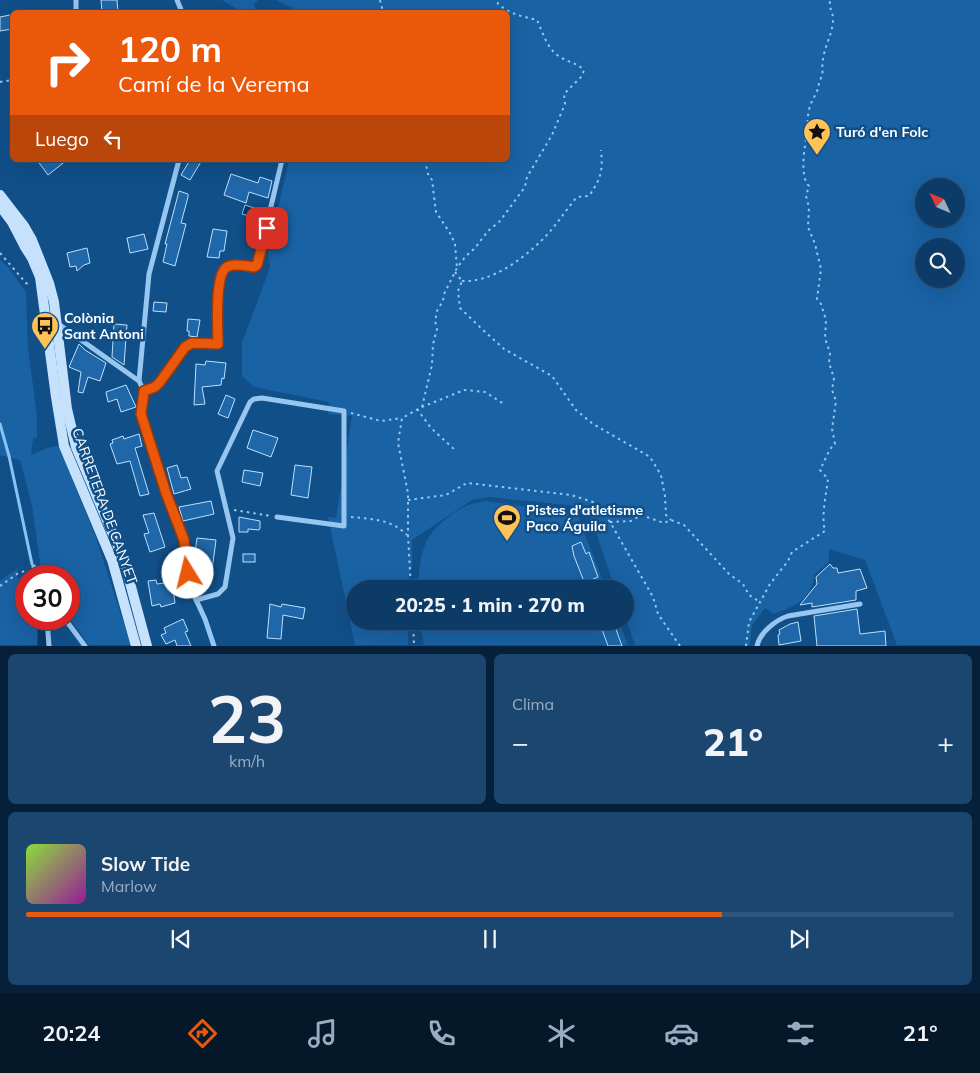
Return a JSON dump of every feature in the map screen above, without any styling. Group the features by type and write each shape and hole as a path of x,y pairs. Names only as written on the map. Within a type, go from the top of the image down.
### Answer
{"street":[{"path":"139,381 149,274 177,162"},
{"path":"144,391 155,387 160,382 185,347 192,343 218,344 218,300 221,274 228,266 254,267 257,265 282,162"},
{"name":"CARRETERA DE CANYET","path":"0,195 24,226 37,249 49,283 67,409 76,447 120,552 146,646"},
{"name":"CARRETERA DE CANYET","path":"0,206 12,222 40,277 64,446 112,560 136,646"},
{"path":"40,277 45,284 51,320 139,381 144,391 141,414 166,493 184,540 191,589 206,619 214,646"},
{"path":"196,600 218,594 225,587 233,538 217,471 250,402 254,399 262,398 344,411 344,526 278,517"},
{"path":"757,646 758,640 777,620 788,616 860,604"},
{"path":"48,630 49,646"},
{"path":"73,630 85,646"}],"path":[{"path":"498,0 498,4 506,10"},
{"path":"746,646 749,622 792,552 825,531 823,514 828,480 820,470 830,449 835,444 832,429 836,401 832,390 834,378 829,363 830,353 825,338 826,320 821,304 817,299 821,270 815,244 808,227 809,207 806,196 809,186 806,182 803,161 806,149 808,110 811,100 819,89 818,82 823,76 823,56 833,24 834,16 829,8 830,0"},
{"path":"422,406 432,365 433,344 437,329 435,321 437,311 455,272 465,257 476,248 488,231 500,221 525,187 527,177 552,135 565,104 564,94 582,76 584,70 579,65 560,57 551,50 536,20 510,11"},
{"path":"455,272 462,280 471,281 498,273 543,239 577,197 589,196 598,181 603,167 601,150"},
{"path":"425,162 428,174 432,180 436,212 452,239 457,268"},
{"path":"0,253 26,283 41,291"},
{"path":"462,280 458,291 460,308 504,349 552,376 576,410 593,424 650,457 661,476 666,514 671,520 684,525 729,574 743,584 749,595 760,602"},
{"path":"344,411 381,421 402,418 422,406 464,390 485,392 504,404"},
{"path":"417,409 431,428 455,450"},
{"path":"402,418 398,443 408,500 410,580"},
{"path":"408,500 446,495 467,483 571,495 596,503 610,522 653,597 658,614 680,646"},
{"path":"226,509 278,517"},
{"path":"610,522 631,521 641,515 664,523 671,520"},
{"path":"344,516 385,521 402,530 408,536"},
{"path":"0,586 15,575"},
{"path":"413,630 414,646"}],"shaded area":[{"path":"222,0 258,0 254,4 255,10 239,10"},
{"path":"276,0 980,0 980,645 897,645 865,560 829,549 829,562 814,575 813,583 806,596 795,605 774,614 765,608 752,625 750,645 635,645 630,630 634,630 634,580 612,580 589,512 576,506 489,497 472,500 412,540 412,569 410,570 409,580 346,580 346,602 328,517 336,518 352,416 328,414 329,402 254,387 242,376 242,343 270,267 268,252 289,162 510,162 510,10 297,10"},
{"path":"245,205 263,211 260,219 242,214"},
{"path":"0,260 9,268 26,292 28,348 37,416 37,437 33,439 31,455 50,447 59,446 96,538 131,645 89,645 78,630 80,630 80,565 41,565 32,506 20,460 0,455"},
{"name":"Pistes d'atletisme Paco Águila","path":"486,501 573,513 578,516 603,580 418,580 422,555 429,537 443,521 473,503"},
{"path":"15,570 15,630 41,630 42,645 0,645 0,581"},
{"path":"352,630 408,630 408,645 355,645"},
{"path":"422,630 622,630 628,645 424,645"}],"building":[{"path":"101,0 117,0 118,10 102,10"},
{"path":"10,15 10,29 0,31 0,17"},
{"path":"38,162 64,162 48,175"},
{"path":"189,162 201,162 190,180 181,175"},
{"path":"231,174 258,183 260,177 272,181 268,198 249,192 246,203 224,195"},
{"path":"179,191 188,194 188,197 181,223 186,224 175,266 163,262 167,244 165,244"},
{"path":"213,229 227,231 224,251 220,251 219,258 207,257"},
{"path":"144,234 148,249 130,253 127,238"},
{"path":"87,248 90,263 77,271 76,266 70,267 67,253"},
{"path":"154,302 167,303 166,312 153,311"},
{"path":"188,319 200,320 197,337 189,336 189,331 187,331"},
{"path":"114,324 127,325 124,365 112,357"},
{"path":"79,344 106,363 100,381 88,377 83,393 78,392 81,372 69,367"},
{"path":"206,361 226,363 224,379 222,378 221,385 202,387 205,404 194,405 196,364 205,365"},
{"path":"126,385 136,407 121,412 117,399 108,402 106,392"},
{"path":"226,395 235,399 228,418 218,414"},
{"path":"253,430 278,438 271,457 247,448"},
{"path":"139,434 142,446 135,448 149,494 140,496 130,461 117,464 110,444 113,443 112,440 123,436 124,439"},
{"path":"177,465 181,478 187,477 191,489 174,494 167,468"},
{"path":"295,465 312,467 308,498 291,495"},
{"path":"244,470 263,473 260,486 242,482"},
{"path":"211,501 214,514 183,521 179,507"},
{"path":"154,513 165,547 150,552 144,534 149,533 143,515"},
{"path":"239,517 260,521 259,530 248,529 248,532 239,532"},
{"path":"197,538 216,540 211,578 193,577 192,567"},
{"path":"581,542 586,554 589,552 598,577 593,580 583,580 572,546"},
{"path":"243,554 255,554 255,562 243,562"},
{"path":"830,564 833,568 837,568 838,573 860,569 867,588 856,591 856,600 812,607 812,603 800,605 817,584 816,577"},
{"path":"156,580 157,584 172,582 175,603 161,607 160,604 152,606 148,581"},
{"path":"270,604 281,607 282,604 305,608 303,619 283,615 281,639 267,638"},
{"path":"857,609 860,634 885,631 886,646 817,646 814,616"},
{"path":"183,619 188,631 185,632 191,646 177,646 175,640 166,644 161,635 166,633 164,628"},
{"path":"798,622 801,641 779,645 779,630"},
{"path":"602,630 616,630 622,646 608,646"}],"waterway":[{"path":"0,424 9,456 32,564"},
{"path":"43,630 43,646"}],"place":[{"name":"Turó d'en Folc","path":"817,156"},
{"name":"Colònia Sant Antoni","path":"45,350"},
{"name":"Pistes d'atletisme Paco Águila","path":"507,542"}],"route":[{"path":"188,573 184,540 166,493 141,414 144,391 155,387 160,382 185,347 192,343 218,344 218,300 221,274 228,266 254,267 257,265 267,228"}]}
